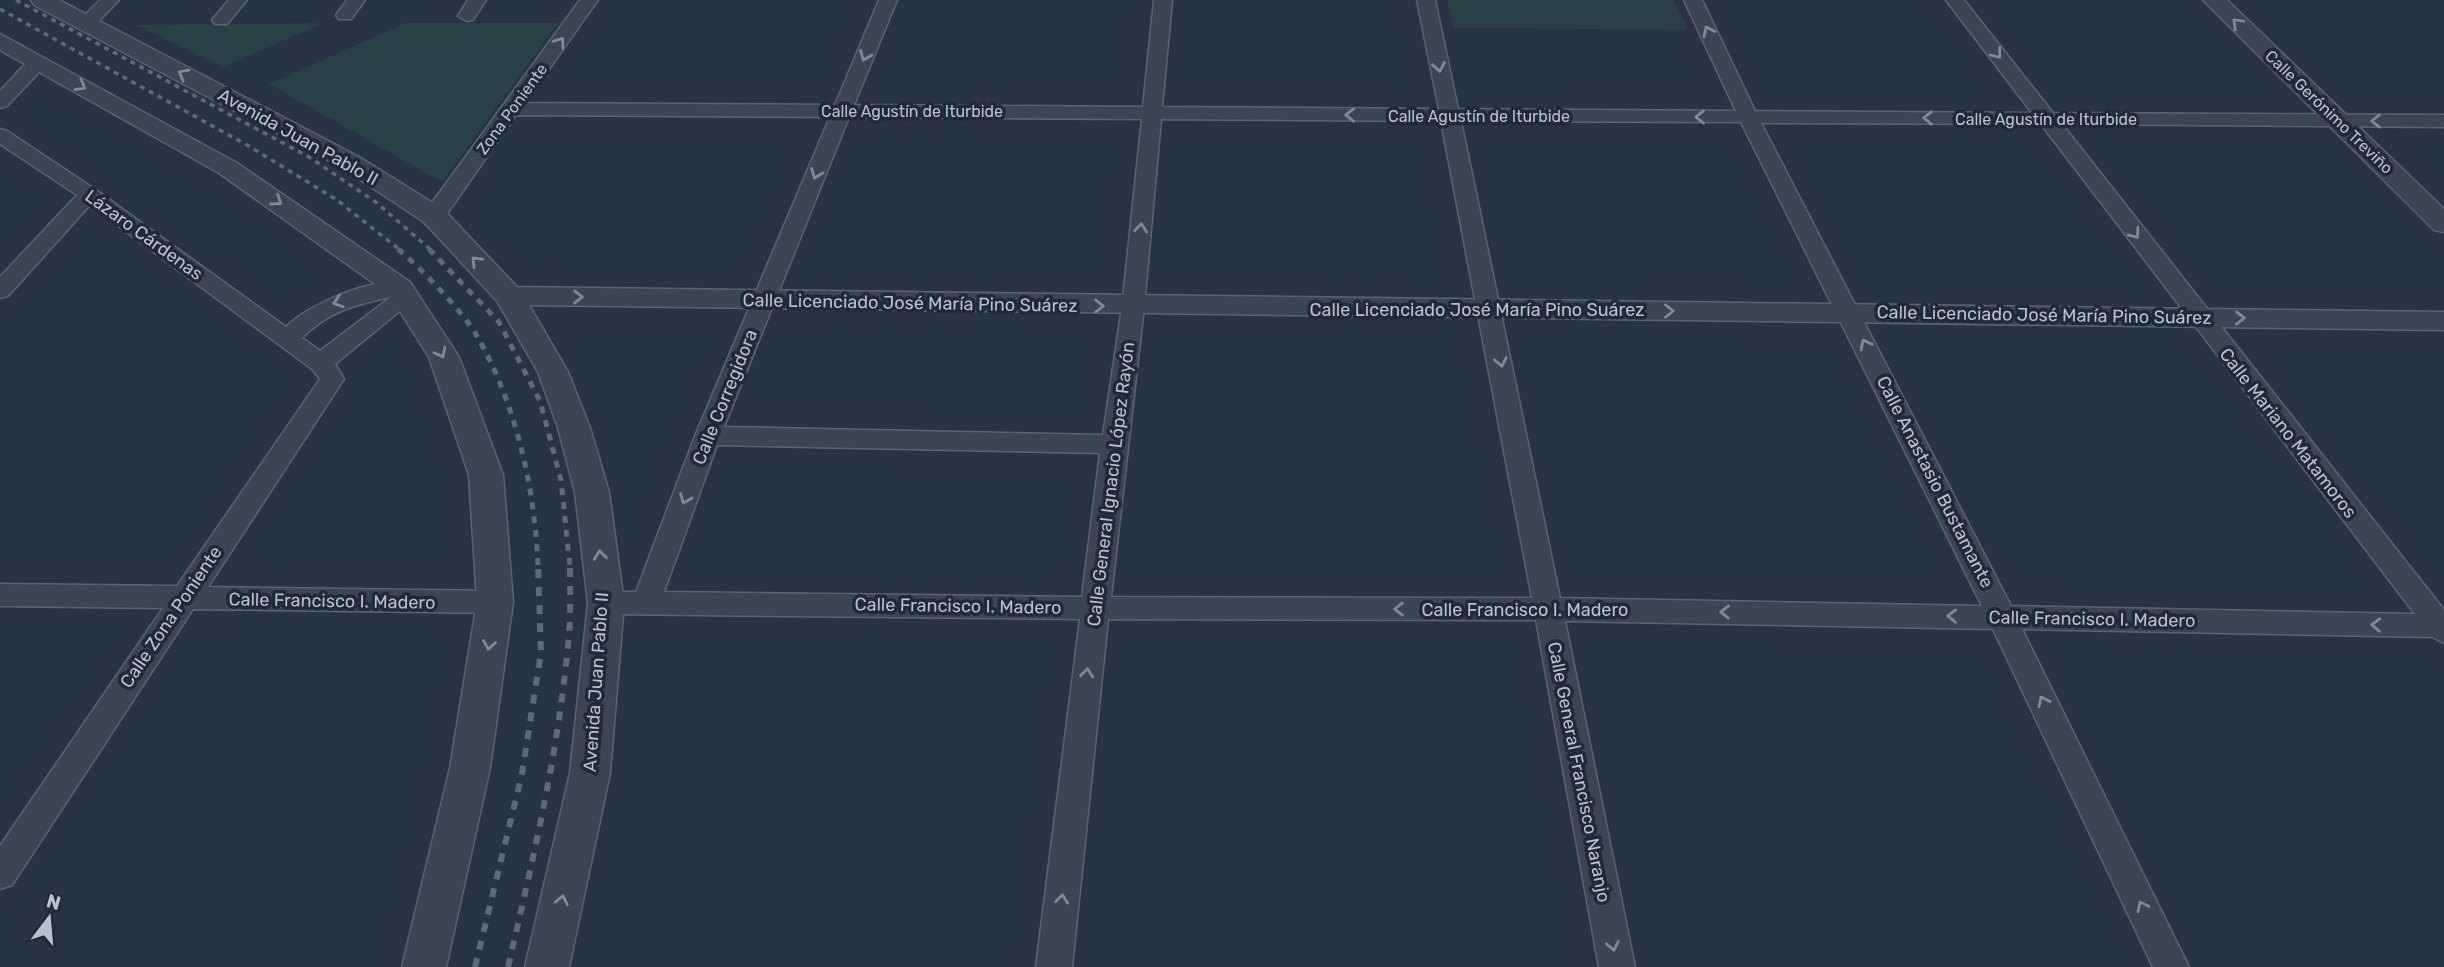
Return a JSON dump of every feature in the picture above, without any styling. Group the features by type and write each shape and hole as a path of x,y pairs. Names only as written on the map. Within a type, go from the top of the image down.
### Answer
{"street":[{"name":"Avenida Juan Pablo II","path":"42,0 350,162 433,216 509,296 553,372 574,428 592,492 606,603 590,773 547,967"},
{"path":"86,24 110,0"},
{"path":"221,20 238,0"},
{"path":"345,15 356,0"},
{"path":"467,16 477,0"},
{"name":"Zona Poniente","path":"433,216 513,109 589,0"},
{"name":"Calle Corregidora","path":"646,602 708,436 888,0"},
{"name":"Calle General Ignacio López Rayón","path":"1054,967 1114,444 1133,307 1163,0"},
{"name":"Calle General Francisco Naranjo","path":"1426,0 1448,116 1491,311 1617,967"},
{"name":"Calle Anastasio Bustamante","path":"1693,0 1749,118 2002,617 2171,967"},
{"name":"Calle Mariano Matamoros","path":"1955,0 2198,318 2443,628"},
{"name":"Calle Gerónimo Treviño","path":"2214,0 2444,224"},
{"path":"0,41 228,168 404,292 444,356 486,475 495,602 470,768 424,967"},
{"path":"0,102 38,62"},
{"name":"Calle Agustín de Iturbide","path":"513,109 2444,121"},
{"name":"Lázaro Cárdenas","path":"0,135 89,194 286,339"},
{"path":"0,291 89,194"},
{"path":"404,292 320,363 286,339 301,323 327,306 404,292"},
{"name":"Calle Licenciado José María Pino Suárez","path":"509,296 1133,307 1849,312 2444,321"},
{"name":"Calle Zona Poniente","path":"0,874 182,599 330,383 330,373 320,363"},
{"path":"708,436 1114,444"},
{"name":"Calle Francisco I. Madero","path":"0,595 495,602"},
{"name":"Calle Francisco I. Madero","path":"606,603 1548,609 2443,628"}],"green space":[{"path":"1447,0 1673,0 1689,30 1454,28"},
{"path":"324,23 223,67 136,25"},
{"path":"406,23 558,23 442,182 269,84"}],"railway":[{"path":"16,0 309,157 377,203 431,250"},
{"path":"0,9 247,145 337,200 400,250"},
{"path":"398,249 462,315 491,362 513,418 528,477 538,567"},
{"path":"429,249 499,322 540,401 561,480 570,567"},
{"path":"475,967 522,774 541,652 538,565"},
{"path":"508,967 558,726 569,635 570,567"}]}
